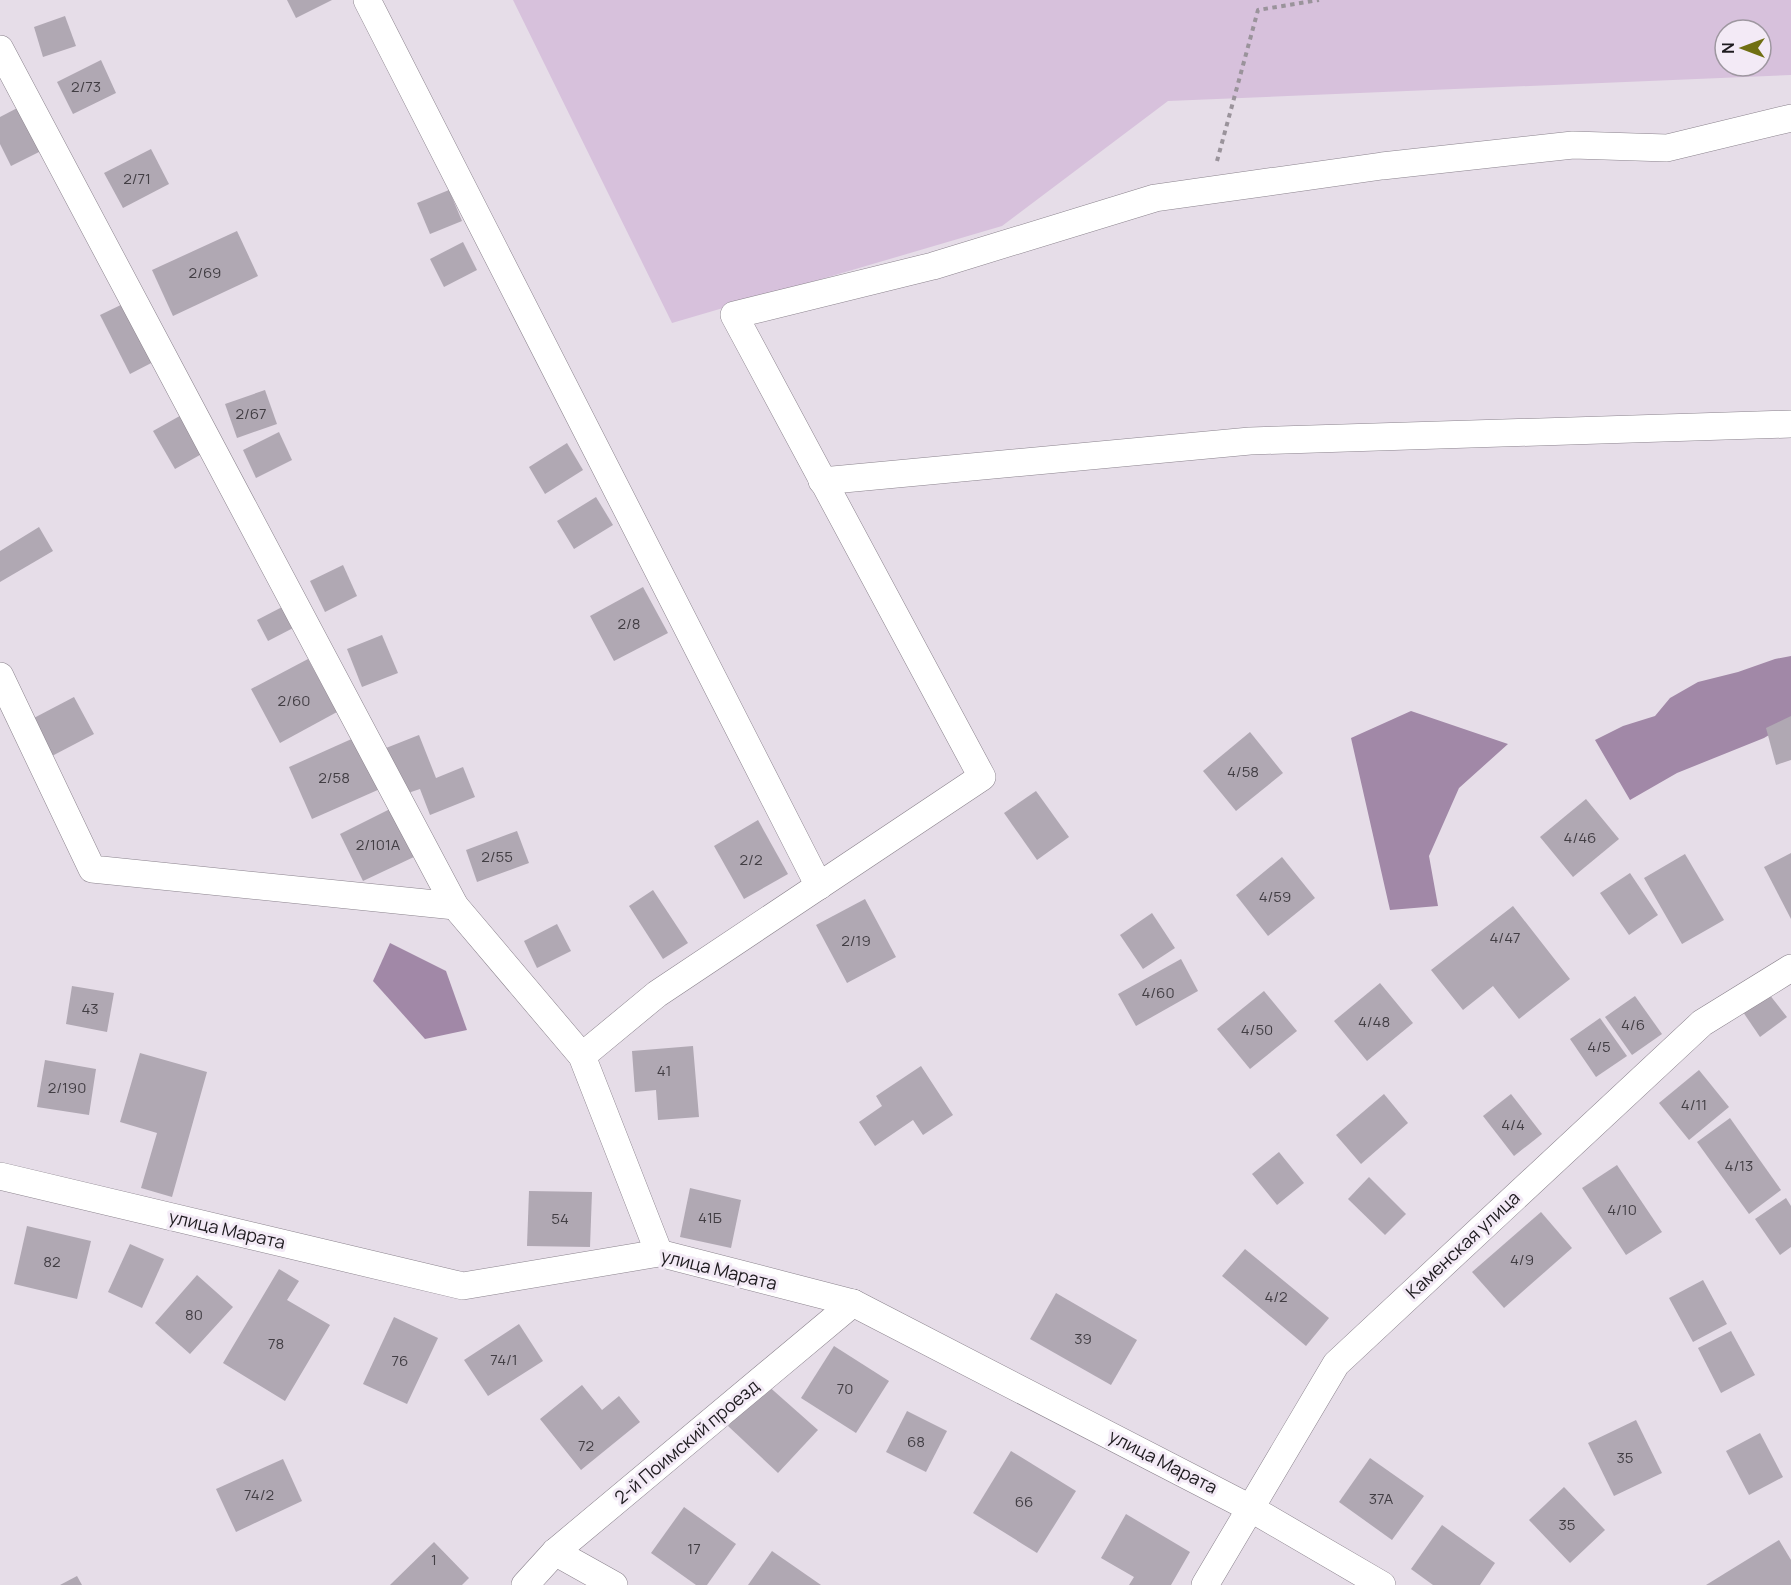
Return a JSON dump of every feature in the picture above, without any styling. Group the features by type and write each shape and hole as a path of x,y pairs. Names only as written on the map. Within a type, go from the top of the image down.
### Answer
{"street":[{"path":"367,0 819,886"},
{"path":"0,49 455,906 582,1056 659,1253"},
{"path":"582,1056 657,994 982,777 734,315 933,266 1155,198 1382,166 1573,145 1667,148 1791,118"},
{"path":"822,481 1250,441 1791,424"},
{"path":"0,676 92,869 455,906"},
{"name":"Каменская улица","path":"1205,1585 1336,1364 1702,1023 1791,968"},
{"name":"улица Марата","path":"0,1176 463,1286 659,1253 853,1304 1250,1508 1382,1585"},
{"name":"2-й Поимский проезд","path":"525,1585 555,1552 853,1304"},
{"path":"555,1552 614,1585"}],"path":[{"path":"1209,190 1258,10 1319,0"}],"shaded area":[{"path":"513,0 1791,0 1791,75 1773,76 1773,18 1713,18 1713,78 1719,78 1168,101 1002,226 672,323"},
{"path":"1791,656 1791,722 1764,738 1677,773 1630,800 1595,740 1623,726 1655,716 1670,698 1698,682"},
{"path":"1411,711 1508,744 1459,788 1429,856 1438,906 1390,910 1351,738"},
{"path":"390,943 446,971 467,1030 425,1039 373,981"}],"building":[{"path":"287,0 332,0 296,18"},
{"path":"65,16 76,46 43,57 34,27"},
{"path":"101,60 116,93 73,114 57,82"},
{"path":"23,105 45,149 11,166 0,144 0,117"},
{"path":"151,149 169,184 123,208 104,173"},
{"path":"449,190 462,221 430,234 417,203"},
{"path":"237,231 258,276 173,316 152,270"},
{"path":"463,242 477,270 444,287 430,259"},
{"path":"127,302 157,360 130,374 100,315"},
{"path":"265,390 277,424 237,438 225,404"},
{"path":"185,413 207,451 175,469 153,431"},
{"path":"279,432 292,460 256,478 243,450"},
{"path":"567,443 583,470 545,494 529,467"},
{"path":"596,497 613,525 574,549 557,521"},
{"path":"39,527 53,551 0,582 0,551"},
{"path":"343,565 357,596 325,612 310,581"},
{"path":"643,587 668,633 614,661 590,616"},
{"path":"286,605 297,626 268,641 257,620"},
{"path":"382,635 398,673 362,687 347,649"},
{"path":"308,659 337,712 280,743 251,689"},
{"path":"74,697 94,734 52,756 32,719"},
{"path":"1791,716 1791,760 1776,765 1766,728"},
{"path":"1250,732 1283,773 1236,811 1203,771"},
{"path":"419,735 436,778 463,767 475,797 430,815 420,789 405,794 386,748"},
{"path":"356,737 380,789 312,819 289,767"},
{"path":"1036,791 1069,837 1037,860 1004,813"},
{"path":"1586,799 1619,839 1573,877 1540,837"},
{"path":"392,808 416,856 363,881 340,834"},
{"path":"758,820 788,874 744,899 714,846"},
{"path":"517,831 529,863 477,882 466,850"},
{"path":"1791,853 1791,919 1764,867"},
{"path":"1685,854 1724,920 1682,944 1644,878"},
{"path":"1282,857 1315,898 1268,936 1236,895"},
{"path":"1630,873 1658,915 1629,935 1600,893"},
{"path":"653,890 688,943 663,959 629,906"},
{"path":"865,899 896,957 847,983 816,925"},
{"path":"1513,906 1570,979 1519,1019 1493,986 1463,1010 1431,970"},
{"path":"1152,913 1175,948 1143,969 1120,935"},
{"path":"557,924 571,951 537,968 524,941"},
{"path":"1181,959 1198,991 1136,1026 1118,994"},
{"path":"1380,983 1413,1023 1367,1061 1334,1021"},
{"path":"72,986 114,993 107,1032 66,1024"},
{"path":"1264,991 1297,1031 1250,1069 1217,1029"},
{"path":"1769,994 1787,1017 1760,1037 1743,1012"},
{"path":"1635,996 1662,1034 1632,1055 1605,1017"},
{"path":"1600,1018 1627,1056 1596,1077 1570,1039"},
{"path":"693,1046 699,1117 658,1120 656,1090 635,1092 632,1051"},
{"path":"140,1053 207,1072 172,1197 141,1188 157,1133 120,1122"},
{"path":"45,1060 96,1069 89,1115 37,1107"},
{"path":"921,1066 953,1115 923,1135 913,1120 875,1146 859,1122 882,1106 876,1096"},
{"path":"1699,1070 1729,1107 1689,1140 1659,1103"},
{"path":"1384,1094 1408,1123 1361,1164 1336,1135"},
{"path":"1511,1094 1542,1134 1514,1156 1483,1116"},
{"path":"1730,1118 1781,1190 1749,1214 1697,1142"},
{"path":"1279,1152 1304,1183 1277,1205 1252,1174"},
{"path":"1617,1165 1662,1232 1626,1255 1582,1188"},
{"path":"1369,1177 1406,1214 1385,1235 1348,1199"},
{"path":"690,1188 741,1200 731,1248 680,1237"},
{"path":"529,1191 592,1192 590,1247 527,1246"},
{"path":"1786,1198 1791,1206 1791,1247 1780,1255 1755,1219"},
{"path":"1541,1212 1572,1248 1504,1308 1472,1272"},
{"path":"27,1226 91,1241 77,1299 14,1284"},
{"path":"130,1244 164,1259 142,1308 108,1292"},
{"path":"1245,1249 1329,1318 1306,1346 1222,1276"},
{"path":"279,1269 299,1281 287,1300 330,1325 285,1401 223,1363"},
{"path":"197,1275 233,1307 190,1354 155,1323"},
{"path":"1703,1280 1727,1324 1693,1342 1669,1298"},
{"path":"1056,1293 1137,1340 1111,1385 1030,1339"},
{"path":"394,1317 438,1338 407,1404 363,1384"},
{"path":"519,1324 543,1361 488,1396 464,1360"},
{"path":"1731,1331 1755,1375 1721,1393 1698,1348"},
{"path":"834,1346 889,1381 856,1433 801,1398"},
{"path":"766,1384 818,1430 778,1473 728,1426"},
{"path":"582,1385 602,1410 619,1396 640,1422 581,1470 540,1419"},
{"path":"907,1411 947,1431 926,1472 886,1452"},
{"path":"1636,1420 1662,1473 1614,1496 1588,1443"},
{"path":"1760,1433 1783,1477 1749,1495 1726,1451"},
{"path":"1011,1451 1076,1491 1037,1553 973,1513"},
{"path":"1370,1458 1424,1496 1392,1540 1339,1502"},
{"path":"283,1459 302,1501 236,1532 216,1489"},
{"path":"1564,1487 1605,1530 1570,1563 1529,1520"},
{"path":"684,1507 736,1544 707,1585 696,1585 651,1553"},
{"path":"1126,1514 1190,1552 1171,1585 1129,1585 1134,1577 1101,1558"},
{"path":"1442,1525 1495,1563 1480,1585 1433,1585 1411,1569"},
{"path":"1779,1540 1791,1560 1791,1585 1706,1585"},
{"path":"434,1542 469,1578 462,1585 390,1585"},
{"path":"772,1551 821,1585 748,1585"},
{"path":"77,1576 82,1585 60,1585"}]}
